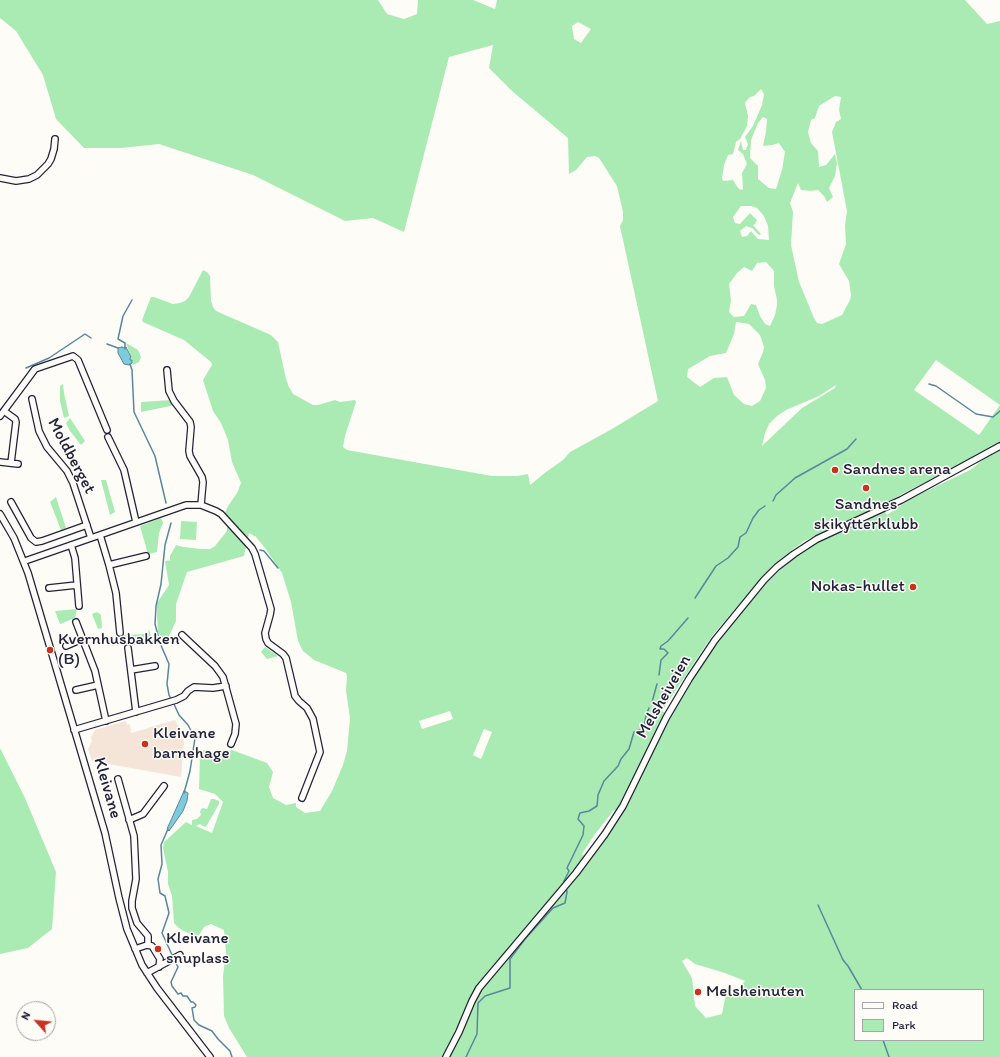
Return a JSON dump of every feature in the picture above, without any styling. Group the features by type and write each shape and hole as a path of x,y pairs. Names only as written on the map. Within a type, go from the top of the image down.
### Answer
{"street":[{"path":"0,178 16,181 28,179 37,175 51,159 55,139"},
{"path":"11,463 16,422 15,419 2,413 34,369 73,356 78,360 107,430"},
{"path":"167,370 169,391 174,401 190,422 190,456 202,477 203,482 200,504"},
{"name":"Moldberget","path":"32,399 39,431 47,446 67,471 80,500 91,538"},
{"path":"108,437 124,470 136,522"},
{"name":"Melsheiveien","path":"446,1057 479,988 587,860 618,814 666,718 689,679 715,640 764,580 777,567 817,539 901,500 1000,446"},
{"path":"0,462 18,464"},
{"path":"11,502 31,538 36,542 87,525"},
{"path":"25,562 186,505 200,504 221,514 252,548 255,554 271,609 265,633 266,638 268,643 286,658 295,696 307,708 313,719 320,752 302,798"},
{"name":"Kleivane","path":"0,514 14,538 25,562 106,833 122,914 135,949 147,973 163,997 210,1057"},
{"path":"100,535 116,593 120,633"},
{"path":"34,548 36,542"},
{"path":"71,545 75,558 79,606"},
{"path":"109,565 146,556"},
{"path":"49,588 77,585"},
{"path":"76,622 92,662 106,721"},
{"path":"182,634 215,666 223,677 236,724 235,734 230,744"},
{"path":"66,646 82,639"},
{"path":"128,648 136,712"},
{"path":"131,670 155,666"},
{"path":"76,690 98,685"},
{"path":"74,730 181,698 194,687 198,686 213,688 226,686"},
{"path":"118,779 134,840 136,879 132,904 137,924 148,936 148,945"},
{"path":"129,820 143,814 164,786"},
{"path":"135,949 148,945 152,946 159,957 159,968"},
{"path":"147,973 180,956"}],"shaded area":[{"path":"175,720 181,730 184,741 181,777 92,761 88,749 92,741 91,737 95,730 126,721 127,725 130,724 131,733"}],"green space":[{"path":"0,0 378,0 387,14 404,19 417,14 418,0 473,0 495,9 497,0 965,0 987,24 1000,21 1000,405 1000,443 872,510 804,541 775,563 712,636 662,711 641,701 668,714 702,660 769,580 805,548 885,511 887,515 910,499 970,470 1000,448 1000,1057 247,1057 229,1028 224,1016 223,976 226,952 224,930 211,924 204,927 199,935 194,936 180,929 174,923 172,896 168,884 168,872 163,848 164,842 186,822 192,825 192,820 197,819 201,815 201,809 207,809 211,799 214,799 219,801 219,804 207,825 205,827 200,824 196,826 212,833 223,802 215,794 199,789 200,756 203,750 207,750 212,754 227,754 232,750 267,763 273,772 269,787 273,798 286,805 296,803 296,807 305,813 320,811 332,791 347,751 350,718 346,691 347,676 346,673 314,660 303,651 298,641 291,602 282,573 256,537 249,533 244,556 187,572 176,604 176,621 171,632 168,638 163,638 158,633 157,603 169,585 165,561 172,560 170,560 170,556 176,545 201,549 210,549 215,546 227,531 227,526 223,517 241,483 232,462 228,440 221,423 213,411 203,380 212,365 211,362 184,340 143,322 142,320 151,297 173,304 185,301 189,297 203,270 207,272 210,276 211,301 216,311 271,335 278,342 286,379 293,394 313,405 335,400 340,402 355,400 356,402 343,447 347,450 492,476 517,476 528,474 530,485 563,460 570,452 658,401 620,226 623,220 623,212 617,186 599,158 595,156 587,157 576,170 569,174 568,138 512,91 489,68 493,45 449,57 404,232 373,218 345,221 253,175 159,144 121,148 84,148 56,119 43,75 16,31 0,18","holes":["578,22 591,29 581,43 574,39 572,26","761,89 764,94 762,105 753,126 745,137 748,144 746,150 743,150 741,141 738,150 743,154 747,164 742,173 743,189 741,190 733,180 723,181 722,178 724,165 728,155 733,154 736,142 740,139 747,126 748,116 745,103 750,97 754,96","835,96 841,97 839,110 841,119 836,122 832,132 847,211 845,226 846,244 839,264 849,281 851,295 842,315 822,324 817,323 814,318 799,282 791,245 793,212 790,203 798,183 801,190 818,190 827,202 833,197 829,188 835,176 837,163 835,154 826,165 819,167 818,151 811,143 808,132 811,120 815,118 819,106","763,117 767,119 763,146 779,143 785,152 782,170 776,189 769,188 758,179 758,166 750,158 751,140 758,123","741,206 751,206 757,208 764,216 768,226 769,240 758,239 751,231 747,236 742,237 740,231 746,226 752,228 759,235 761,234 753,225 757,220 750,213 740,224 735,223 733,217","766,262 774,271 774,286 777,305 775,315 770,326 765,324 756,305 751,304 744,316 734,317 729,312 731,300 729,284 737,273 744,267 752,271 757,263","736,322 749,324 760,335 764,347 758,364 765,380 766,388 760,401 752,406 744,404 734,395 727,377 714,378 700,387 687,377 688,369 710,356 726,353 734,334","936,360 1000,405 979,435 914,390","836,385 835,388 802,408 762,446 769,424 786,410 819,396","450,711 453,719 422,729 419,721","484,729 492,732 481,759 473,755","614,810 617,812 586,857 582,854 595,834","687,958 695,964 745,981 737,991 727,988 722,1014 706,1018 695,1006 692,978 682,961"]},
{"path":"126,343 138,350 141,357 139,362 133,365 132,360 129,358 131,357"},
{"path":"63,384 69,416 64,418 60,401 60,386"},
{"path":"172,400 175,405 141,412 141,402"},
{"path":"70,418 85,441 81,445 70,431 66,423"},
{"path":"101,480 106,480 115,512 110,515"},
{"path":"56,497 66,528 61,530 50,502"},
{"path":"161,518 163,523 159,533 157,552 148,554 140,526"},
{"path":"181,521 197,522 196,540 180,539"},
{"path":"77,609 75,618 60,624 55,611"},
{"path":"97,612 101,615 102,628 98,629 92,614"},
{"path":"149,630 153,642 127,646 122,635 147,634"},
{"path":"265,647 278,656 267,659 261,652"},
{"path":"0,748 25,798 56,872 52,929 28,948 0,954"}],"water":[{"path":"126,347 131,357 130,360 132,360 132,363 129,365 124,364 118,353 118,348"},
{"path":"184,791 188,793 187,801 183,811 169,831 167,829"}],"waterway":[{"path":"125,349 125,343 118,339 123,316 132,300"},
{"path":"26,368 49,358 85,334 91,338"},
{"path":"107,344 118,348"},
{"path":"130,364 132,370 134,412 155,456 166,503"},
{"path":"929,384 936,386 976,414 993,417 1000,411"},
{"path":"773,501 776,495 795,478 847,449 856,439"},
{"path":"695,598 716,566 728,558 738,547 740,537 746,533 753,518 759,510 765,506"},
{"path":"171,523 165,545 161,584 156,606 155,624 160,643 169,664 167,684 171,699"},
{"path":"260,550 264,551 278,568"},
{"path":"659,675 661,660 668,653 664,649 660,649 661,646 668,641 688,618"},
{"path":"652,702 657,684"},
{"path":"173,702 179,715 188,725 195,738 190,771 184,793"},
{"path":"565,884 564,881 569,871 567,868 583,835 584,826 578,819 580,813 589,811 597,806 598,795 604,781 618,766 621,759 629,749 634,732 644,728 646,715 649,708"},
{"path":"168,829 161,845 162,864 158,879 160,893 165,896 169,913 162,933 173,957"},
{"path":"466,1057 477,1034 478,1003 485,996 510,988 510,959 525,939 553,908 565,903 567,892 566,888"},
{"path":"818,905 843,960 861,989"},
{"path":"174,960 178,967 171,982 172,986 178,994 181,993 183,996 187,996 191,1002 196,1005 192,1008 194,1020 199,1025 212,1031 230,1051 232,1057"},
{"path":"883,1041 889,1057"}],"place":[{"name":"Sandnes arena","path":"835,470"},
{"name":"Sandnes skikytterklubb","path":"866,488"},
{"name":"Nokas-hullet","path":"913,587"},
{"name":"Kvernhusbakken (B)","path":"50,650"},
{"name":"Kleivane barnehage","path":"145,744"},
{"name":"Kleivane snuplass","path":"158,949"},
{"name":"Melsheinuten","path":"698,992"}]}
